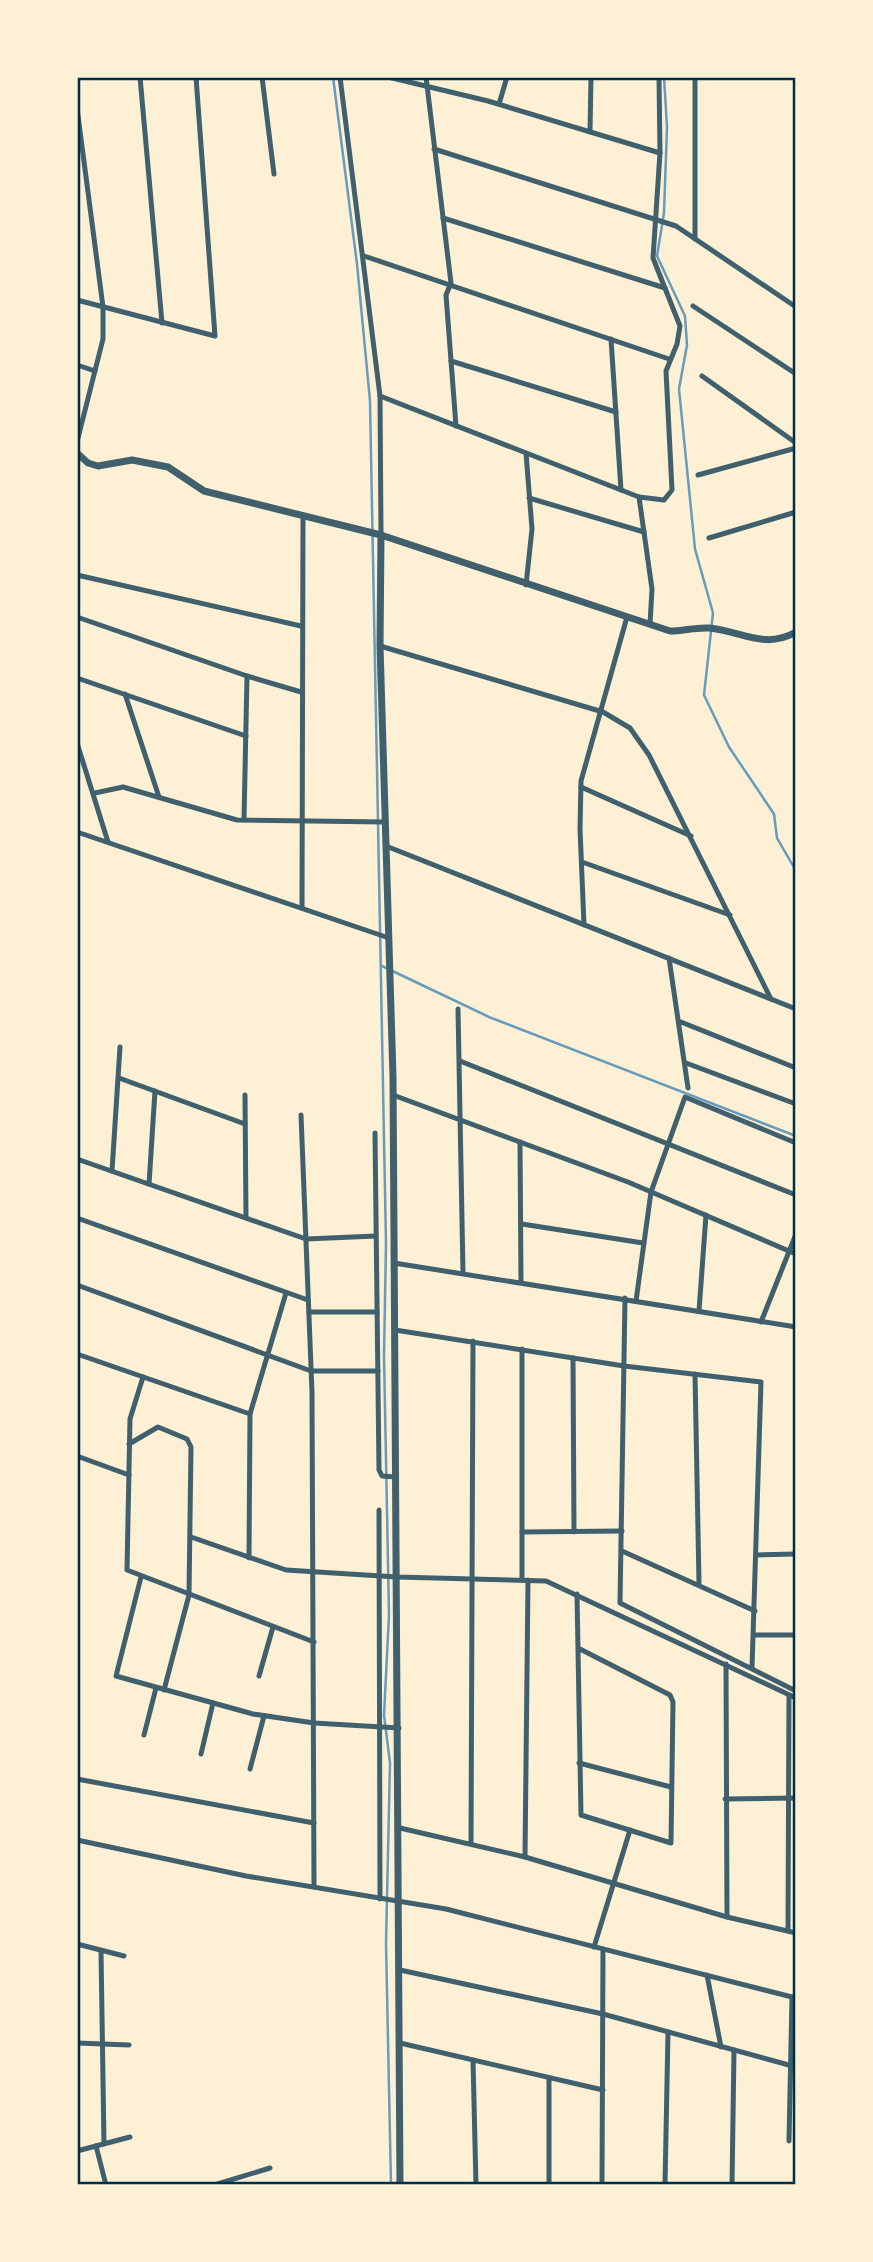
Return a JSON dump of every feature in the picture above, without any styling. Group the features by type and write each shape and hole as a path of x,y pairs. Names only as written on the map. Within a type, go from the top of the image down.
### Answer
{"street":[{"path":"140,77 162,323"},
{"path":"77,300 215,336 196,77"},
{"path":"262,77 274,174"},
{"path":"340,77 380,396 380,646 393,1095 400,1828 400,2185"},
{"path":"388,77 499,104 660,153"},
{"path":"426,77 451,283 446,295 456,426"},
{"path":"499,104 507,77"},
{"path":"590,132 591,77"},
{"path":"380,396 639,497 664,500 672,490 666,371 677,344 680,326 653,258 660,153 659,77"},
{"path":"695,77 695,239"},
{"path":"77,108 103,307 103,339 77,442"},
{"path":"434,149 676,226 796,307"},
{"path":"443,218 665,288"},
{"path":"364,256 451,283 669,359"},
{"path":"693,306 796,374"},
{"path":"611,339 621,490"},
{"path":"451,361 616,412"},
{"path":"77,365 95,371"},
{"path":"702,376 796,443"},
{"path":"698,475 796,449"},
{"path":"77,453 88,463 98,466 131,460 168,467 204,491 381,535 670,631 711,629 765,642 796,634"},
{"path":"526,453 532,529 526,585"},
{"path":"639,497 652,589 650,624"},
{"path":"529,498 644,533"},
{"path":"709,538 796,513"},
{"path":"302,908 303,516"},
{"path":"77,575 301,626"},
{"path":"77,617 301,692"},
{"path":"584,925 581,787 627,617"},
{"path":"380,646 603,712 629,728 638,737 691,836 771,999"},
{"path":"244,820 247,676"},
{"path":"77,678 246,736"},
{"path":"125,694 159,797"},
{"path":"77,743 95,793 108,842"},
{"path":"95,793 123,787 244,820 385,822"},
{"path":"581,787 691,836"},
{"path":"77,832 389,938"},
{"path":"386,846 796,1009"},
{"path":"582,862 730,915"},
{"path":"669,958 681,1022 688,1088"},
{"path":"458,1009 463,1273"},
{"path":"681,1022 796,1068"},
{"path":"112,1171 120,1047"},
{"path":"460,1061 796,1195"},
{"path":"686,1063 796,1104"},
{"path":"120,1078 245,1124"},
{"path":"149,1184 155,1091"},
{"path":"245,1095 246,1218"},
{"path":"393,1095 651,1192 796,1254"},
{"path":"636,1301 651,1192 685,1097 796,1143"},
{"path":"301,1115 311,1371 314,1888"},
{"path":"374,1133 379,1470 382,1476 396,1477"},
{"path":"520,1142 521,1282"},
{"path":"77,1158 306,1239 376,1236"},
{"path":"699,1311 706,1215"},
{"path":"77,1218 308,1300"},
{"path":"522,1224 643,1243"},
{"path":"761,1322 796,1234"},
{"path":"394,1263 796,1327"},
{"path":"77,1285 311,1371 378,1371"},
{"path":"249,1558 250,1414 286,1293"},
{"path":"625,1298 620,1603 796,1691"},
{"path":"309,1312 377,1312"},
{"path":"377,1323 624,1366 761,1382 752,1668"},
{"path":"471,1844 473,1341"},
{"path":"522,1349 525,1857"},
{"path":"77,1354 250,1414"},
{"path":"573,1358 574,1532"},
{"path":"695,1374 699,1583"},
{"path":"143,1377 130,1419 127,1570 314,1642"},
{"path":"130,1444 158,1427 183,1436 190,1442 189,1595 164,1690"},
{"path":"77,1456 129,1475"},
{"path":"379,1510 380,1899"},
{"path":"522,1532 622,1531"},
{"path":"191,1537 286,1570 397,1577 546,1581 796,1698"},
{"path":"622,1551 699,1583 755,1611"},
{"path":"757,1555 796,1554"},
{"path":"141,1577 116,1676 264,1716 314,1723 399,1728"},
{"path":"577,1594 581,1815 671,1843 673,1702 670,1695 578,1648"},
{"path":"259,1676 273,1627"},
{"path":"754,1635 796,1635"},
{"path":"726,1664 727,1917"},
{"path":"144,1735 156,1688"},
{"path":"788,1931 789,1695"},
{"path":"201,1754 213,1703"},
{"path":"250,1769 264,1716"},
{"path":"579,1763 671,1787"},
{"path":"77,1779 314,1823"},
{"path":"725,1799 796,1798"},
{"path":"400,1828 525,1857 727,1917 796,1933"},
{"path":"594,1947 630,1830"},
{"path":"77,1840 314,1888 446,1909 794,1997 789,2141"},
{"path":"77,1944 124,1955"},
{"path":"602,2185 604,1949"},
{"path":"101,1951 104,2144"},
{"path":"400,1970 603,2014 793,2066"},
{"path":"707,1975 721,2047"},
{"path":"666,2185 668,2032"},
{"path":"77,2043 129,2045"},
{"path":"400,2043 603,2090"},
{"path":"732,2185 734,2050"},
{"path":"473,2060 476,2185"},
{"path":"549,2078 549,2185"},
{"path":"77,2151 130,2137"},
{"path":"96,2146 106,2185"},
{"path":"214,2185 270,2168"},
{"path":"244,2176 244,2185"}],"waterway":[{"path":"333,77 357,264 370,401 386,1244 384,1356 389,1615 384,1715 390,1763 386,1943 391,2185"},
{"path":"664,77 667,127 664,213 657,256 685,316 687,345 679,389 695,549 713,613 704,695 729,747 774,814 777,838 796,871"},
{"path":"382,966 489,1017 796,1136"}]}
